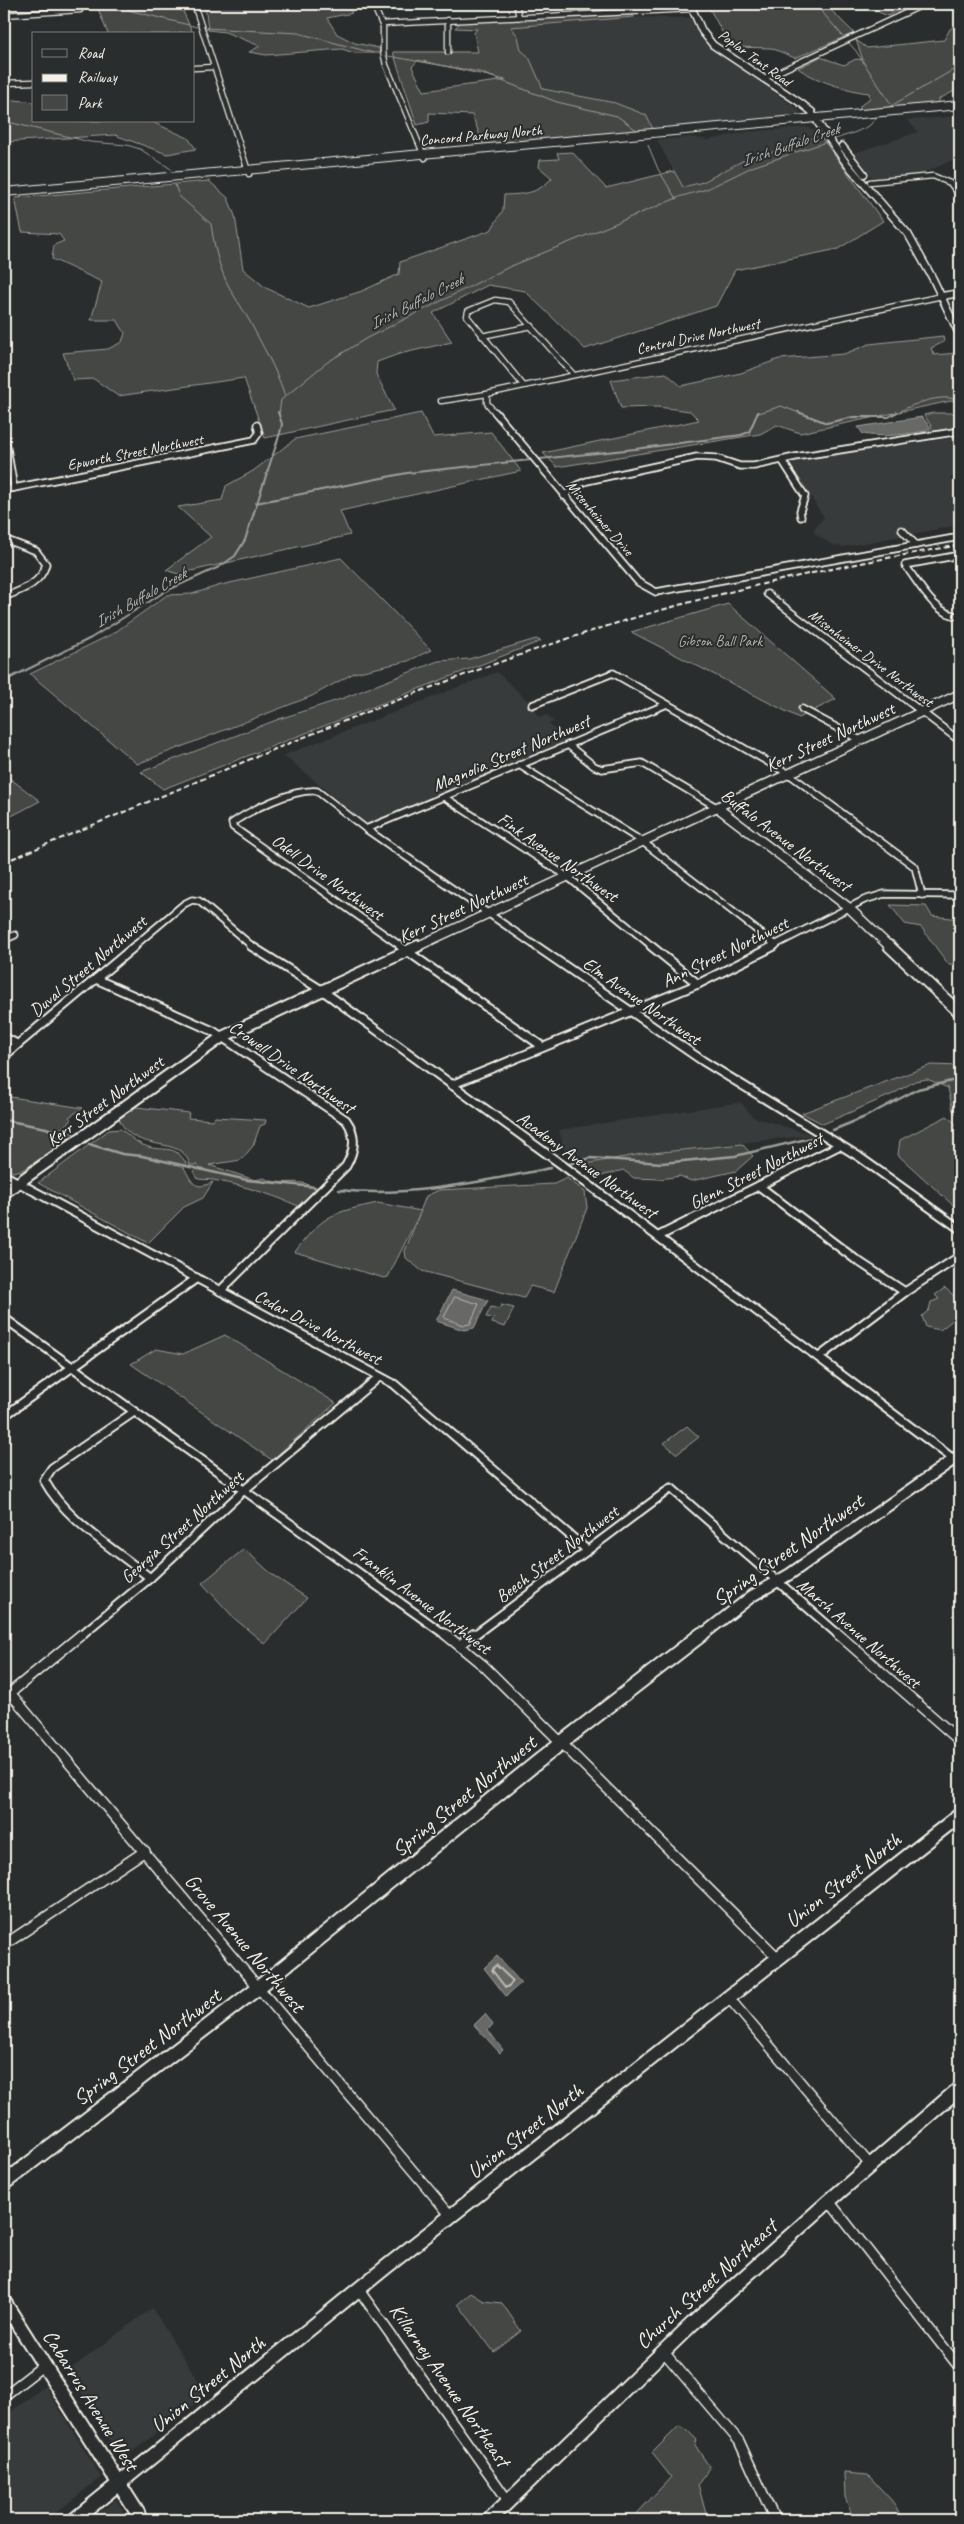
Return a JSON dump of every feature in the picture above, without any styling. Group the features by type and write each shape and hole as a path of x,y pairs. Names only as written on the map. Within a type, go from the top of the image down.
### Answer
{"highway":[{"name":"Concord Parkway North","path":"4,192 692,132 820,125 862,117 960,108"},
{"name":"Concord Parkway North","path":"862,117 900,115 914,112"},
{"name":"Concord Parkway North","path":"424,156 649,138 768,123 820,125"},
{"name":"Concord Parkway North","path":"4,197 248,172"}],"street":[{"path":"194,4 248,172"},
{"path":"373,4 382,24 386,65 424,156"},
{"path":"516,4 519,17"},
{"path":"762,79 926,4"},
{"path":"382,24 692,7"},
{"name":"Poplar Tent Road","path":"692,7 702,31 713,44 796,102 797,106 820,125 840,151"},
{"path":"4,15 80,10"},
{"path":"448,20 448,52"},
{"path":"195,68 214,67"},
{"path":"4,83 32,82"},
{"path":"840,151 860,174 868,179 882,202 908,234 942,296 960,336"},
{"path":"840,151 872,193 882,202"},
{"path":"868,179 932,176 950,183 960,196"},
{"name":"Central Drive Northwest","path":"441,401 487,394 523,384 960,293"},
{"path":"523,384 482,336 466,313 474,307 495,300 506,301 512,304 573,374"},
{"path":"482,336 532,326"},
{"name":"Misenheimer Drive","path":"487,394 487,403 564,496 646,589 662,592 960,537"},
{"name":"Epworth Street Northwest","path":"4,490 254,440 259,433 257,425"},
{"path":"564,496 577,485 587,481 697,457 716,458 748,466 960,431"},
{"path":"4,432 14,488"},
{"path":"782,460 805,496 806,501 800,508 801,517"},
{"path":"902,530 916,545"},
{"path":"4,539 36,551 46,564 44,574 37,581 4,597"},
{"path":"960,555 905,565 941,611 951,616 960,616"},
{"name":"Misenheimer Drive Northwest","path":"766,594 960,741"},
{"path":"532,705 612,673 789,774 916,867 922,895"},
{"name":"Kerr Street Northwest","path":"4,1193 222,1037 960,694"},
{"name":"Magnolia Street Northwest","path":"366,830 668,704"},
{"path":"802,709 860,740"},
{"name":"Buffalo Avenue Northwest","path":"568,745 594,766 602,769 615,769 637,762 642,764 718,808 848,907 960,1013"},
{"path":"519,765 643,842 776,945"},
{"name":"Elm Avenue Northwest","path":"243,834 233,827 232,823 235,820 303,791 312,790 322,794 366,830 702,1061 840,1145 960,1229"},
{"name":"Fink Avenue Northwest","path":"444,797 568,877 698,984"},
{"name":"Odell Drive Northwest","path":"243,834 543,1048"},
{"name":"Ann Street Northwest","path":"451,1085 698,984 848,907 884,894 960,895"},
{"name":"Duval Street Northwest","path":"4,1056 184,904 192,900"},
{"name":"Academy Avenue Northwest","path":"192,900 199,902 248,944 323,991 659,1236 958,1459"},
{"path":"4,940 15,935"},
{"name":"Crowell Drive Northwest","path":"96,979 222,1037 346,1120 354,1130 355,1146 346,1166 220,1291"},
{"path":"4,1037 17,1044"},
{"name":"Glenn Street Northwest","path":"659,1236 840,1145"},
{"name":"Cedar Drive Northwest","path":"4,1176 197,1278 380,1377 407,1394 587,1550"},
{"path":"759,1186 855,1258 905,1292"},
{"path":"819,1357 905,1292 960,1256"},
{"path":"4,1416 197,1278"},
{"name":"Franklin Avenue Northwest","path":"4,1318 460,1645 778,1958"},
{"name":"Georgia Street Northwest","path":"7,1696 150,1578 243,1490 380,1377"},
{"path":"134,1412 52,1468 44,1480 46,1489 61,1504 150,1578"},
{"name":"Spring Street Northwest","path":"4,2183 259,1987 561,1743 765,1587 790,1574 958,1459"},
{"name":"Beech Street Northwest","path":"460,1645 671,1488"},
{"name":"Marsh Avenue Northwest","path":"671,1488 960,1741"},
{"name":"Grove Avenue Northwest","path":"7,1696 145,1851 451,2216"},
{"name":"Union Street North","path":"74,2520 451,2216 960,1815"},
{"path":"4,1946 145,1851"},
{"path":"729,1998 871,2166"},
{"name":"Church Street Northeast","path":"490,2520 662,2352 829,2201 960,2088"},
{"path":"829,2201 960,2368"},
{"name":"Killarney Avenue Northeast","path":"359,2290 509,2503"},
{"name":"Cabarrus Avenue West","path":"4,2302 142,2520"},
{"path":"662,2352 739,2441 775,2520"},
{"path":"4,2396 44,2365"}],"shaded area":[{"path":"634,17 693,18 703,37 715,49 798,109 801,115 799,118 654,131 615,103 543,89 529,57 521,50 518,36 511,26"},
{"path":"960,116 960,157 923,173 874,180 851,154 918,132 907,120"},
{"path":"805,127 815,130 821,137 797,140 799,145 784,146 763,157 742,161 703,182 682,187 657,140 690,137 708,140 746,132"},
{"path":"952,438 960,441 960,474 950,477 960,492 960,525 843,547 833,545 815,534 814,528 824,518 789,461"},
{"path":"497,672 529,702 540,717 547,715 554,722 549,724 567,742 367,825 284,755"},
{"path":"741,1102 753,1117 813,1135 642,1154 585,1164 564,1150 559,1130"},
{"path":"152,2308 207,2394 122,2460 68,2371"},
{"path":"45,2386 101,2477 47,2520 4,2520 4,2417"},
{"path":"116,2499 129,2520 91,2520"}],"green space":[{"path":"96,4 166,4 183,11 192,32 179,32 107,32"},
{"path":"205,4 347,4 352,13 327,18 337,34 355,43 379,48 380,53 354,53 342,49 266,55 249,52 260,46 225,32 208,30"},
{"path":"707,4 825,4 854,33 795,58 771,48 735,47 726,39"},
{"path":"860,4 883,6 911,4 888,16"},
{"path":"633,15 634,17 511,27 518,36 521,50 529,57 543,89 615,103 646,115 654,131 484,146 472,115 429,113 429,122 417,125 393,52 478,52 474,33 477,29 455,28 461,22","holes":["418,60 506,80 424,91 412,67"]},
{"path":"960,23 960,88 939,99 939,105 860,113 860,106 870,98 869,93 832,84 813,77 798,68 820,57 844,65 856,59 863,60 856,40 867,48 944,40 950,29"},
{"path":"4,99 32,102 32,122 152,122 188,138 196,149 167,154 115,135 4,142"},
{"path":"821,137 883,221 838,249 735,270 716,306 585,349 525,291 488,285 433,313 452,342 399,354 377,362 376,374 394,410 265,438 244,378 118,396 94,379 73,380 63,353 108,349 122,342 125,333 117,320 91,320 102,282 52,259 54,245 64,241 59,234 22,232 15,198 209,181 228,198 235,216 243,269 266,288 309,308 362,291 399,274 400,262 491,230 503,210 504,195 530,192 541,187 552,178 539,167 540,160 559,159 557,153 572,152 606,188 674,171 683,187 703,182 742,161 763,157 784,146 798,145 796,140"},
{"path":"943,336 944,342 931,348 934,355 958,353 960,358 960,399 800,433 777,425 760,434 557,467 543,453 699,420 690,411 658,407 621,408 611,380 666,373 681,386 741,373 779,359 844,354 869,344"},
{"path":"421,413 433,437 491,432 521,471 340,511 350,535 178,574 166,570 211,537 178,507 222,500 226,486 253,471 295,439"},
{"path":"960,413 960,429 936,433 929,431 932,427 924,415"},
{"path":"341,558 431,650 408,661 354,673 312,696 137,764 30,674 114,633 167,595 192,594 221,585"},
{"name":"Gibson Ball Park","path":"728,604 836,699 799,718 631,632"},
{"path":"536,639 541,641 163,789 141,772 279,719 341,699 438,661 469,659"},
{"path":"4,774 40,801 4,820"},
{"path":"890,905 926,906 932,916 960,919 960,964 948,964 921,927 905,924"},
{"path":"931,1065 960,1066 960,1117 953,1111 948,1088 927,1079 915,1081 893,1094 823,1124 802,1113"},
{"path":"4,1096 83,1108 69,1117 72,1120 61,1128 75,1134 25,1169 13,1172 4,1167"},
{"path":"136,1107 189,1113 188,1118 213,1120 215,1117 266,1120 265,1124 260,1126 253,1146 241,1160 209,1165 255,1180 264,1178 277,1182 304,1183 315,1189 314,1192 298,1206 248,1188 215,1180 198,1179 194,1172 197,1165 190,1165 185,1155 178,1150 146,1141 126,1130 119,1119"},
{"path":"947,1116 960,1128 960,1204 955,1207 898,1155 900,1140"},
{"path":"120,1129 143,1145 156,1149 173,1150 187,1165 183,1166 197,1185 201,1186 213,1182 203,1198 184,1207 148,1243 38,1183 109,1130"},
{"path":"742,1144 753,1156 736,1171 691,1181 680,1176 660,1179 634,1178 623,1170 598,1177 585,1164 642,1154"},
{"path":"567,1178 585,1192 587,1208 554,1292 530,1286 524,1298 422,1271 406,1258 405,1251 426,1196 439,1190 554,1184"},
{"path":"378,1203 421,1211 388,1277 384,1278 295,1252 322,1222 330,1217 350,1209"},
{"path":"945,1288 960,1301 960,1308 955,1312 958,1316 940,1330 926,1327 922,1316 929,1310 931,1302 939,1299 935,1295"},
{"path":"501,1305 514,1308 505,1327 492,1323 494,1318 486,1317 491,1307 499,1309"},
{"path":"225,1335 336,1403 272,1460 131,1364 156,1349 183,1354"},
{"path":"687,1426 699,1437 677,1454 664,1443"},
{"path":"244,1549 274,1576 307,1598 265,1644 235,1619 202,1583"},
{"path":"471,2293 484,2301 502,2303 521,2331 494,2352 458,2304"},
{"path":"679,2426 687,2430 697,2440 695,2445 710,2468 698,2484 706,2514 685,2520 631,2520 671,2477 652,2453"},
{"path":"844,2473 868,2475 892,2501 903,2520 854,2520 845,2497"}],"water":[{"path":"922,417 930,427 927,431 879,436 863,434 858,427"},
{"path":"452,1290 488,1300 474,1328 464,1330 436,1321"},
{"path":"497,1956 521,1983 506,1996 484,1968"},
{"path":"485,2014 493,2024 488,2030 503,2050 500,2053 474,2025"}],"waterway":[{"path":"117,4 132,11 197,27"},
{"path":"815,4 856,51 891,104"},
{"path":"205,28 298,33 373,53"},
{"path":"388,56 479,72 557,102 617,116 638,131"},
{"name":"Irish Buffalo Creek","path":"884,110 960,66"},
{"name":"Irish Buffalo Creek","path":"676,199 707,189 752,167 856,132 869,126 880,114"},
{"path":"4,121 90,142 127,145 140,149 171,169"},
{"path":"648,145 658,169 676,199"},
{"path":"175,185 179,196 211,224 217,254 229,288 246,315 268,357 285,396"},
{"name":"Irish Buffalo Creek","path":"279,414 281,400 326,363 367,338 509,267 676,199"},
{"path":"895,414 918,403 935,399 952,398 960,400"},
{"path":"757,414 781,406 802,414"},
{"name":"Irish Buffalo Creek","path":"257,503 280,433 282,424 278,412"},
{"path":"798,412 827,423 853,417 889,417 897,412"},
{"path":"257,503 407,473 635,449 741,435 749,432 757,414"},
{"name":"Irish Buffalo Creek","path":"4,681 91,638 166,591 219,567 235,556 245,540 257,503"},
{"path":"833,1130 865,1117 918,1089 960,1079"},
{"path":"4,1120 46,1128 70,1137"},
{"path":"569,1164 590,1158 662,1163 735,1156 815,1137"},
{"path":"89,1144 122,1154 142,1156 247,1180 315,1187"},
{"path":"339,1190 365,1192 418,1190 472,1183 551,1168"}],"railway":[{"path":"4,862 306,736 536,649 657,611 742,589 872,561 960,545"}]}
